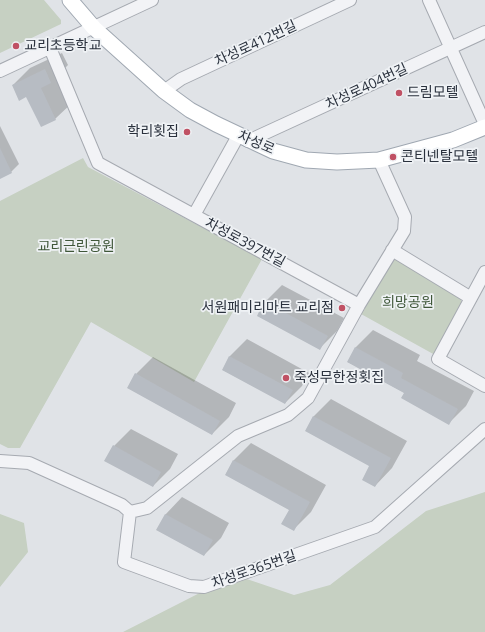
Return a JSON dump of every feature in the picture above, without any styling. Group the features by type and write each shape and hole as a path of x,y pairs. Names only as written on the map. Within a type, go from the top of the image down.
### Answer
{"main road":[{"name":"차성로","path":"70,0 94,28 164,91 190,110 243,139 273,151 306,160 337,162 379,160 453,140 485,127"}],"street":[{"path":"0,71 152,0"},
{"name":"차성로412번길","path":"164,91 181,79 350,0"},
{"path":"429,0 485,124"},
{"name":"차성로404번길","path":"243,139 485,32"},
{"name":"차성로397번길","path":"50,48 98,163 359,305"},
{"path":"194,215 243,139"},
{"path":"0,461 29,463 122,505 130,512 147,508 238,436 288,415 312,392 359,305 404,231 405,217 379,160"},
{"path":"392,250 471,298"},
{"path":"485,272 438,359 485,386"},
{"name":"차성로365번길","path":"130,512 124,562 189,586 204,587 375,527 485,429"}],"green space":[{"name":"교리초등학교","path":"0,0 44,0 61,20 61,24 0,53"},
{"name":"교리근린공원","path":"83,158 88,167 262,259 194,382 91,322 20,448 8,448 0,444 0,201"},
{"name":"희망공원","path":"394,258 458,295 461,299 461,304 435,355 361,314"},
{"path":"485,492 485,632 123,632 235,575 294,595 330,585 426,511"},
{"path":"0,514 24,523 28,552 0,587"}],"building":[{"path":"45,69 51,83 41,88 56,120 41,127 26,97 19,101 12,85"},
{"path":"0,148 12,173 0,179"},
{"path":"264,301 328,336 320,350 257,316"},
{"path":"355,347 403,373 401,378 458,409 449,425 401,398 404,393 347,362"},
{"path":"229,356 293,390 285,404 222,370"},
{"path":"135,373 220,421 212,435 127,388"},
{"path":"313,416 391,458 375,487 362,480 369,466 305,431"},
{"path":"113,445 161,472 153,487 104,461"},
{"path":"233,460 310,502 294,531 281,524 289,510 225,475"},
{"path":"165,514 213,540 204,556 156,530"}],"place":[{"name":"교리초등학교","path":"16,46"},
{"name":"드림모텔","path":"399,93"},
{"name":"학리횟집","path":"187,132"},
{"name":"콘티넨탈모텔","path":"393,157"},
{"name":"서원패미리마트 교리점","path":"342,308"},
{"name":"죽성무한정횟집","path":"286,378"}]}
